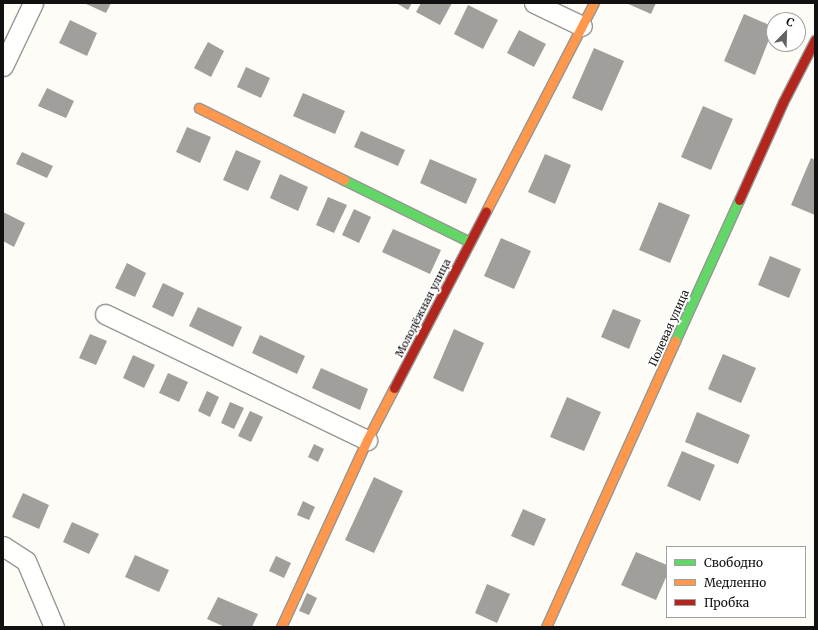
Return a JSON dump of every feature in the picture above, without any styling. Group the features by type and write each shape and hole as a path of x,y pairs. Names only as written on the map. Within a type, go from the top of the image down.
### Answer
{"street":[{"path":"3,66 33,3"},
{"path":"534,3 582,26"},
{"name":"Молодёжная улица","path":"281,627 367,440 594,3"},
{"name":"Полевая улица","path":"546,627 783,102 815,40"},
{"path":"199,108 470,242"},
{"path":"105,314 367,440"},
{"path":"3,546 26,561 54,627"}],"building":[{"path":"84,3 111,3 106,13"},
{"path":"396,3 412,3 408,10"},
{"path":"421,3 452,3 440,25 416,12"},
{"path":"626,3 656,3 651,14"},
{"path":"468,5 498,20 483,49 454,34"},
{"path":"744,14 766,24 766,47 755,75 724,61"},
{"path":"70,20 97,33 87,56 59,43"},
{"path":"519,30 546,44 534,67 507,53"},
{"path":"208,42 224,51 211,77 194,68"},
{"path":"594,48 624,61 602,111 572,98"},
{"path":"246,67 270,78 261,98 237,87"},
{"path":"47,88 74,101 66,118 38,106"},
{"path":"303,93 345,111 335,134 293,116"},
{"path":"703,106 733,119 711,170 681,157"},
{"path":"187,127 211,137 200,163 176,152"},
{"path":"361,131 405,150 398,166 354,147"},
{"path":"236,150 261,161 248,191 223,180"},
{"path":"22,152 53,166 47,178 16,164"},
{"path":"545,154 571,165 555,204 528,192"},
{"path":"811,158 815,160 815,215 791,205"},
{"path":"430,159 477,179 466,204 420,183"},
{"path":"280,174 308,187 298,211 270,198"},
{"path":"328,197 347,205 334,233 316,225"},
{"path":"659,202 690,215 670,263 639,250"},
{"path":"354,209 371,217 359,243 342,235"},
{"path":"3,212 25,223 14,247 3,241"},
{"path":"393,229 441,250 430,274 382,252"},
{"path":"501,238 531,251 514,289 484,276"},
{"path":"770,256 801,269 789,298 758,285"},
{"path":"127,263 146,273 135,297 115,288"},
{"path":"163,283 184,293 173,317 152,307"},
{"path":"198,307 242,327 233,347 189,326"},
{"path":"613,309 641,320 629,349 601,337"},
{"path":"454,329 484,343 463,392 433,378"},
{"path":"90,334 107,341 96,365 79,358"},
{"path":"260,335 305,356 297,374 252,353"},
{"path":"723,354 756,368 741,403 708,389"},
{"path":"133,355 155,365 144,388 123,378"},
{"path":"321,368 368,389 360,410 312,388"},
{"path":"168,373 188,382 179,402 159,393"},
{"path":"207,391 219,397 210,417 198,411"},
{"path":"567,397 601,412 584,451 550,437"},
{"path":"230,402 244,408 234,429 221,423"},
{"path":"250,411 263,417 251,442 238,436"},
{"path":"697,412 750,435 738,464 685,442"},
{"path":"314,444 324,449 318,462 308,457"},
{"path":"682,451 715,465 700,501 667,486"},
{"path":"374,477 403,491 374,553 345,540"},
{"path":"23,493 49,505 39,529 12,517"},
{"path":"303,501 315,507 309,520 297,515"},
{"path":"523,509 546,519 534,546 511,536"},
{"path":"72,522 99,534 89,554 63,542"},
{"path":"636,552 666,565 666,577 656,600 621,585"},
{"path":"135,555 169,570 159,592 125,577"},
{"path":"276,556 291,563 284,578 269,571"},
{"path":"487,584 510,594 497,623 475,613"},
{"path":"307,593 317,598 309,615 299,611"},
{"path":"218,597 258,614 252,627 225,627 207,619"}],"traffic: fast":[{"path":"344,180 470,242"},
{"path":"675,341 739,200"}],"traffic: slow":[{"path":"486,211 594,3"},
{"path":"199,108 344,180"},
{"path":"546,627 675,341"},
{"path":"281,627 367,440 394,388"}],"traffic: jam":[{"path":"739,200 783,102 815,40"},
{"path":"394,388 486,211"}]}
